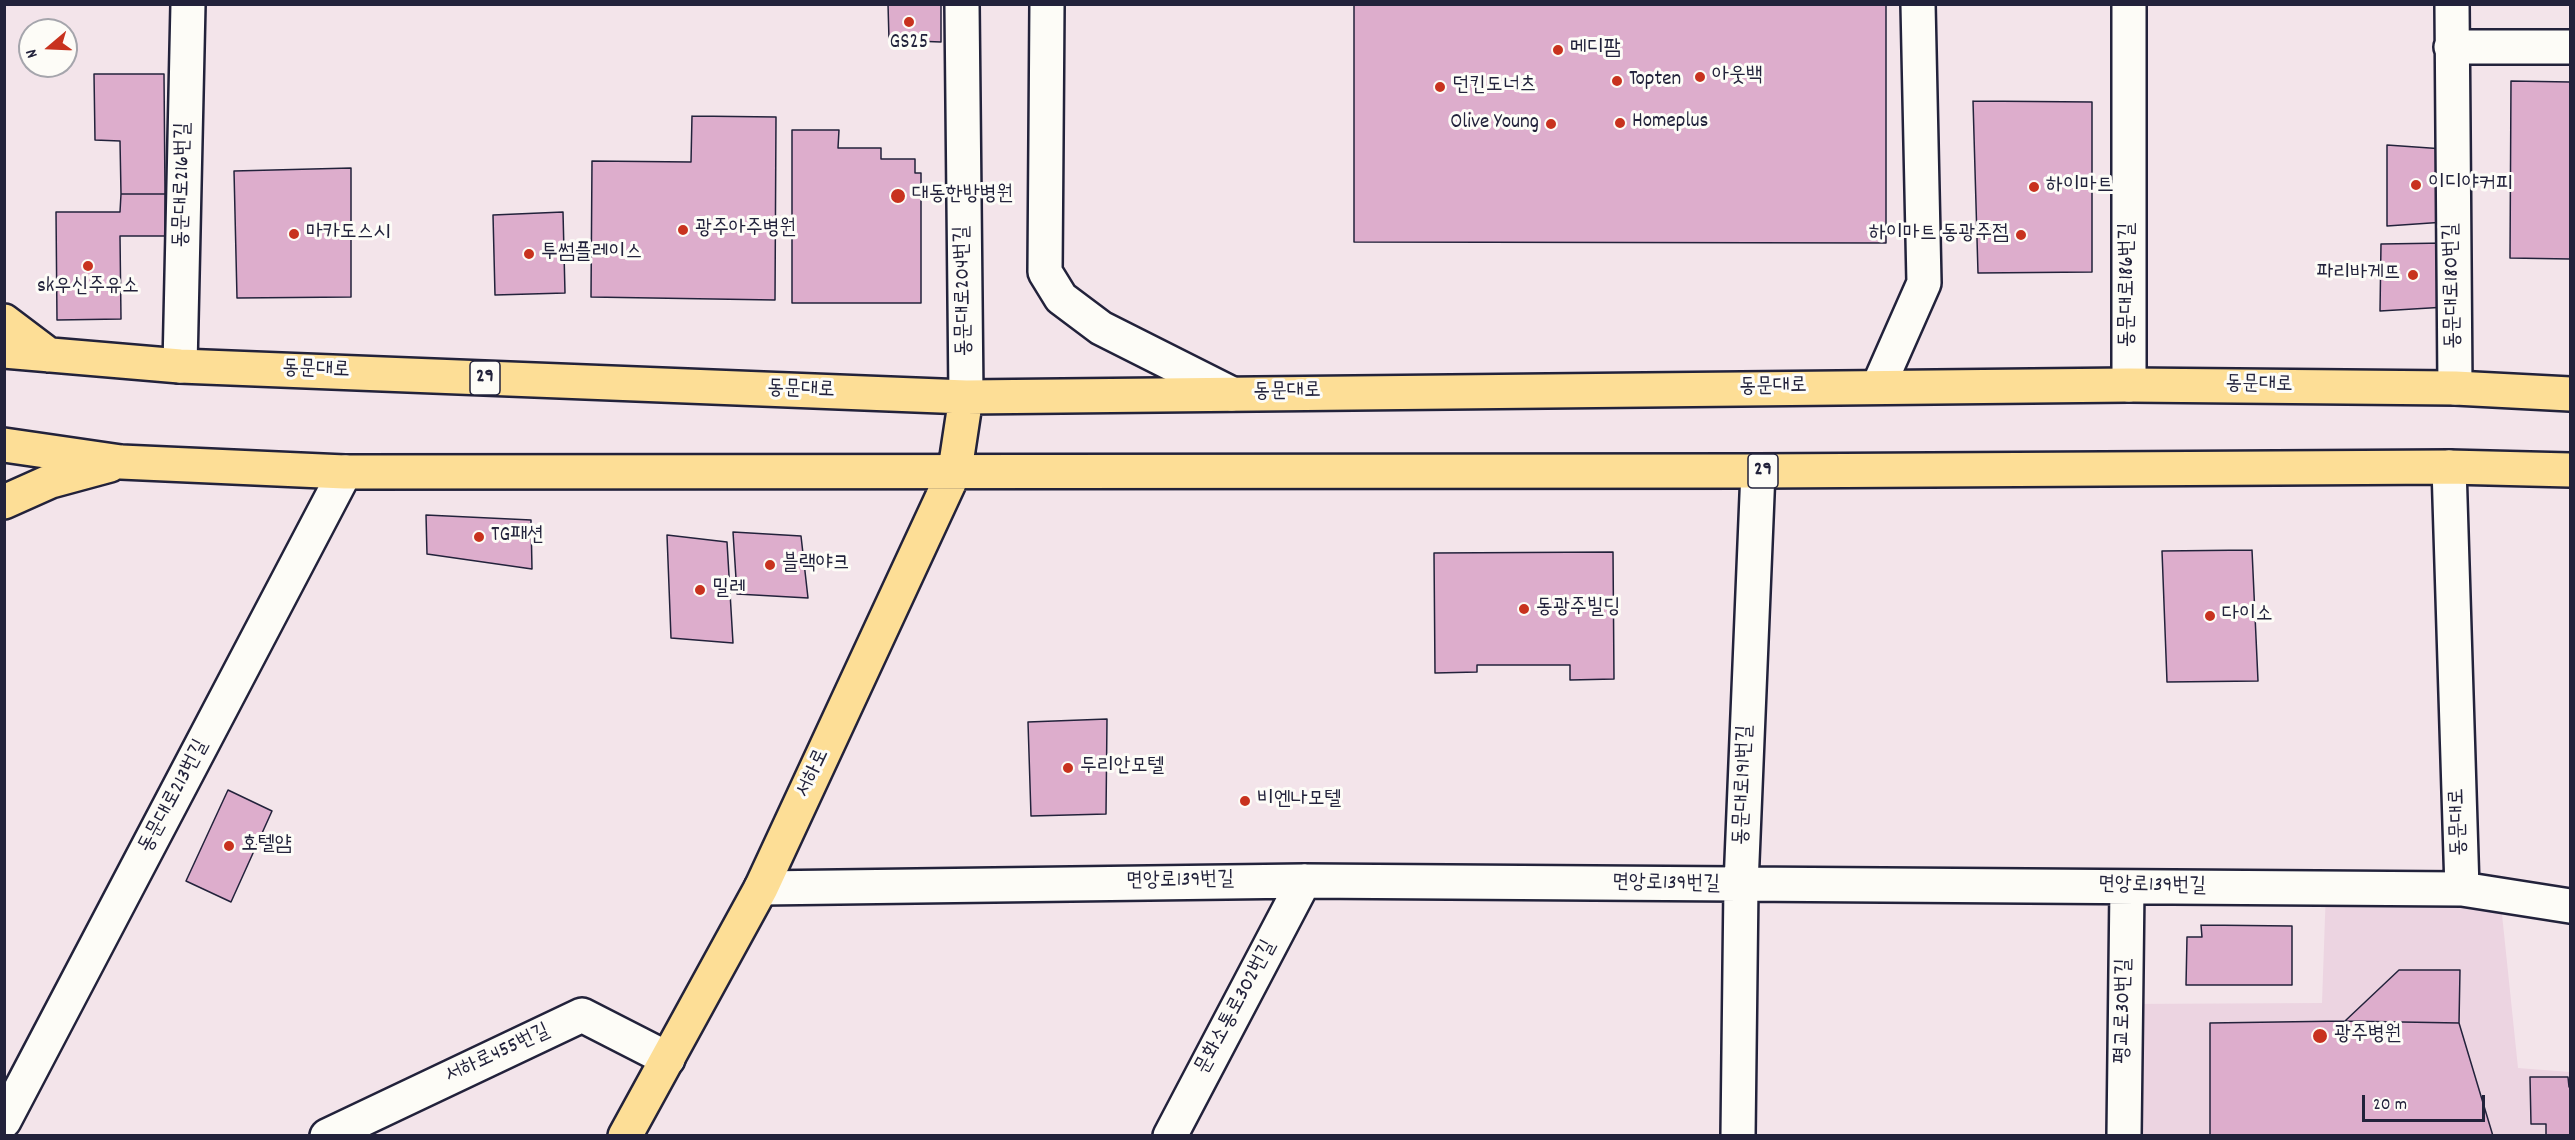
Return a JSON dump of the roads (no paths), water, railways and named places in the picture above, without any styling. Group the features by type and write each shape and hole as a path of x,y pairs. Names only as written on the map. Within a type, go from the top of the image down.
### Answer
{"main road":[{"path":"4,321 50,355"},
{"name":"동문대로","path":"4,351 180,366 966,397 2129,385 2455,388 2571,394"},
{"name":"서하로","path":"625,1136 761,888 954,470 966,397"},
{"name":"29","path":"4,445 121,462 345,472 1758,471 2449,467 2571,470"},
{"path":"4,502 51,481 121,462"}],"street":[{"name":"동문대로216번길","path":"180,366 188,4"},
{"name":"동문대로204번길","path":"962,4 966,397"},
{"path":"1047,4 1045,272 1061,298 1101,328 1232,394"},
{"path":"1878,387 1924,283 1918,4"},
{"name":"동문대로186번길","path":"2128,4 2129,385"},
{"name":"동문대로180번길","path":"2452,4 2455,388"},
{"path":"2451,47 2571,47"},
{"name":"동문대로","path":"2449,467 2462,889"},
{"name":"동문대로191번길","path":"1738,1136 1741,885 1758,471"},
{"name":"동문대로213번길","path":"4,1121 345,472"},
{"name":"면앙로139번길","path":"761,888 1304,881 2462,889 2571,906"},
{"name":"문화소통로302번길","path":"1170,1136 1304,881"},
{"name":"평교로30번길","path":"2124,1136 2127,887"},
{"name":"서하로455번길","path":"327,1136 582,1015 668,1059"}],"place":[{"name":"GS25","path":"909,22"},
{"name":"메디팜","path":"1558,50"},
{"name":"아웃백","path":"1700,77"},
{"name":"Topten","path":"1617,81"},
{"name":"던킨도너츠","path":"1440,87"},
{"name":"Homeplus","path":"1620,123"},
{"name":"Olive Young","path":"1551,124"},
{"name":"이디야커피","path":"2416,185"},
{"name":"하이마트","path":"2034,187"},
{"name":"대동한방병원","path":"898,196"},
{"name":"광주아주병원","path":"683,230"},
{"name":"마카도스시","path":"294,234"},
{"name":"하이마트 동광주점","path":"2021,235"},
{"name":"투썸플레이스","path":"529,254"},
{"name":"sk우신주유소","path":"88,266"},
{"name":"파리바게뜨","path":"2413,275"},
{"name":"TG패션","path":"479,537"},
{"name":"블랙야크","path":"770,565"},
{"name":"밀레","path":"700,590"},
{"name":"동광주빌딩","path":"1524,609"},
{"name":"다이소","path":"2210,616"},
{"name":"두리안모텔","path":"1068,768"},
{"name":"비엔나모텔","path":"1245,801"},
{"name":"호텔얌","path":"229,846"},
{"name":"광주병원","path":"2320,1036"}]}
